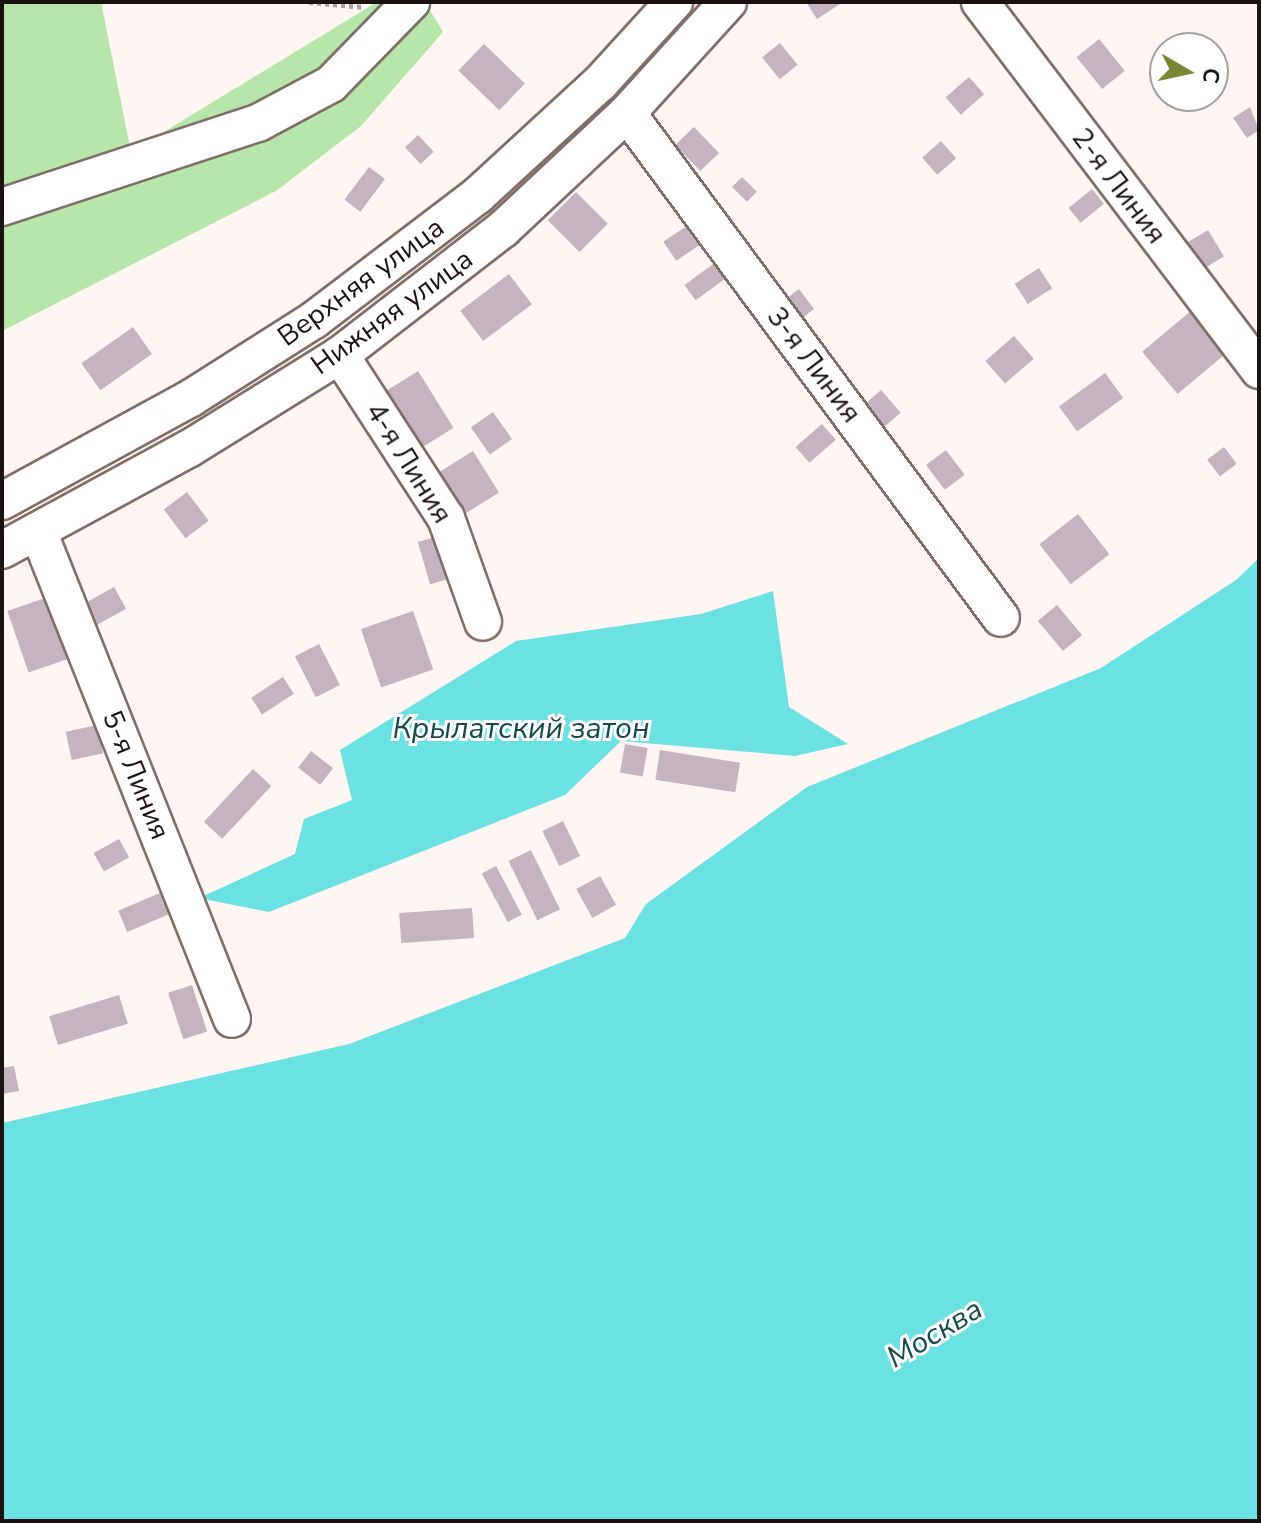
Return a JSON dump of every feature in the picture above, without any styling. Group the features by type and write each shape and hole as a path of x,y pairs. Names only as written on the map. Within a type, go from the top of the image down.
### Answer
{"street":[{"name":"Верхняя улица","path":"2,501 191,398 314,320 478,195 600,83 674,2"},
{"name":"Нижняя улица","path":"2,550 190,448 340,355 503,229 627,113 728,2"},
{"name":"2-я Линия","path":"980,2 1259,370"},
{"path":"2,207 258,123 331,84 394,3"},
{"name":"3-я Линия","path":"627,113 1001,618"},
{"name":"4-я Линия","path":"340,355 446,518 483,622"},
{"name":"5-я Линия","path":"38,531 232,1019"}],"path":[{"path":"309,2 394,3"}],"green space":[{"path":"2,2 101,2 131,152 377,2 425,2 443,32 361,126 276,191 2,331"}],"water":[{"name":"Москва","path":"1259,558 1259,1521 2,1521 2,1123 349,1044 625,938 646,904 807,787 1101,668 1236,580"},
{"name":"Крылатский затон","path":"773,591 789,707 848,744 795,756 621,741 565,795 269,912 199,898 295,854 304,819 352,800 340,750 516,641 701,614"}],"building":[{"path":"806,2 843,2 817,19"},
{"path":"1099,39 1125,71 1102,89 1076,57"},
{"path":"780,43 798,65 780,79 762,57"},
{"path":"484,44 525,84 499,110 458,71"},
{"path":"969,77 984,94 961,115 946,97"},
{"path":"1250,107 1259,130 1247,138 1233,118"},
{"path":"694,127 719,153 700,171 675,145"},
{"path":"418,135 434,152 421,164 405,147"},
{"path":"941,141 956,158 937,175 922,157"},
{"path":"369,167 385,179 360,212 344,200"},
{"path":"742,177 757,192 747,202 732,187"},
{"path":"1092,189 1104,204 1081,223 1069,208"},
{"path":"576,192 608,224 580,252 548,220"},
{"path":"694,221 707,240 676,261 663,242"},
{"path":"1208,230 1224,257 1199,272 1183,245"},
{"path":"716,262 727,277 696,300 684,285"},
{"path":"1039,268 1052,288 1028,304 1015,284"},
{"path":"509,274 532,304 483,341 460,311"},
{"path":"799,289 814,309 797,322 782,302"},
{"path":"1192,310 1227,352 1178,394 1142,352"},
{"path":"133,327 152,354 100,390 81,363"},
{"path":"1014,336 1034,359 1005,384 985,361"},
{"path":"418,371 454,428 421,448 386,391"},
{"path":"1105,373 1123,398 1077,432 1059,407"},
{"path":"881,390 901,413 883,428 863,406"},
{"path":"493,412 512,439 490,455 471,427"},
{"path":"822,424 836,440 809,463 796,447"},
{"path":"1224,447 1237,464 1220,476 1207,460"},
{"path":"946,450 965,475 945,490 926,465"},
{"path":"473,451 499,493 464,514 438,473"},
{"path":"187,492 209,521 186,538 164,509"},
{"path":"1078,514 1109,554 1071,584 1039,544"},
{"path":"439,536 451,578 430,584 418,542"},
{"path":"114,587 126,609 90,629 78,607"},
{"path":"48,597 69,658 29,672 7,611"},
{"path":"1057,605 1082,635 1063,651 1038,621"},
{"path":"413,611 433,670 381,688 361,629"},
{"path":"319,644 340,685 316,697 295,656"},
{"path":"283,677 294,694 262,714 251,698"},
{"path":"97,725 103,753 72,760 66,732"},
{"path":"625,744 648,748 643,777 620,773"},
{"path":"660,750 740,763 735,792 655,780"},
{"path":"311,751 333,768 320,785 298,768"},
{"path":"253,769 271,786 222,839 204,822"},
{"path":"563,821 580,856 559,866 542,831"},
{"path":"119,839 129,857 104,871 94,853"},
{"path":"531,850 560,909 537,920 509,861"},
{"path":"496,866 522,915 508,922 482,874"},
{"path":"600,876 616,905 592,918 576,889"},
{"path":"167,890 176,911 127,932 118,911"},
{"path":"472,908 474,938 401,943 399,913"},
{"path":"192,985 207,1032 183,1039 168,993"},
{"path":"119,995 128,1024 58,1045 49,1016"},
{"path":"14,1066 19,1091 2,1094 2,1068"}]}
